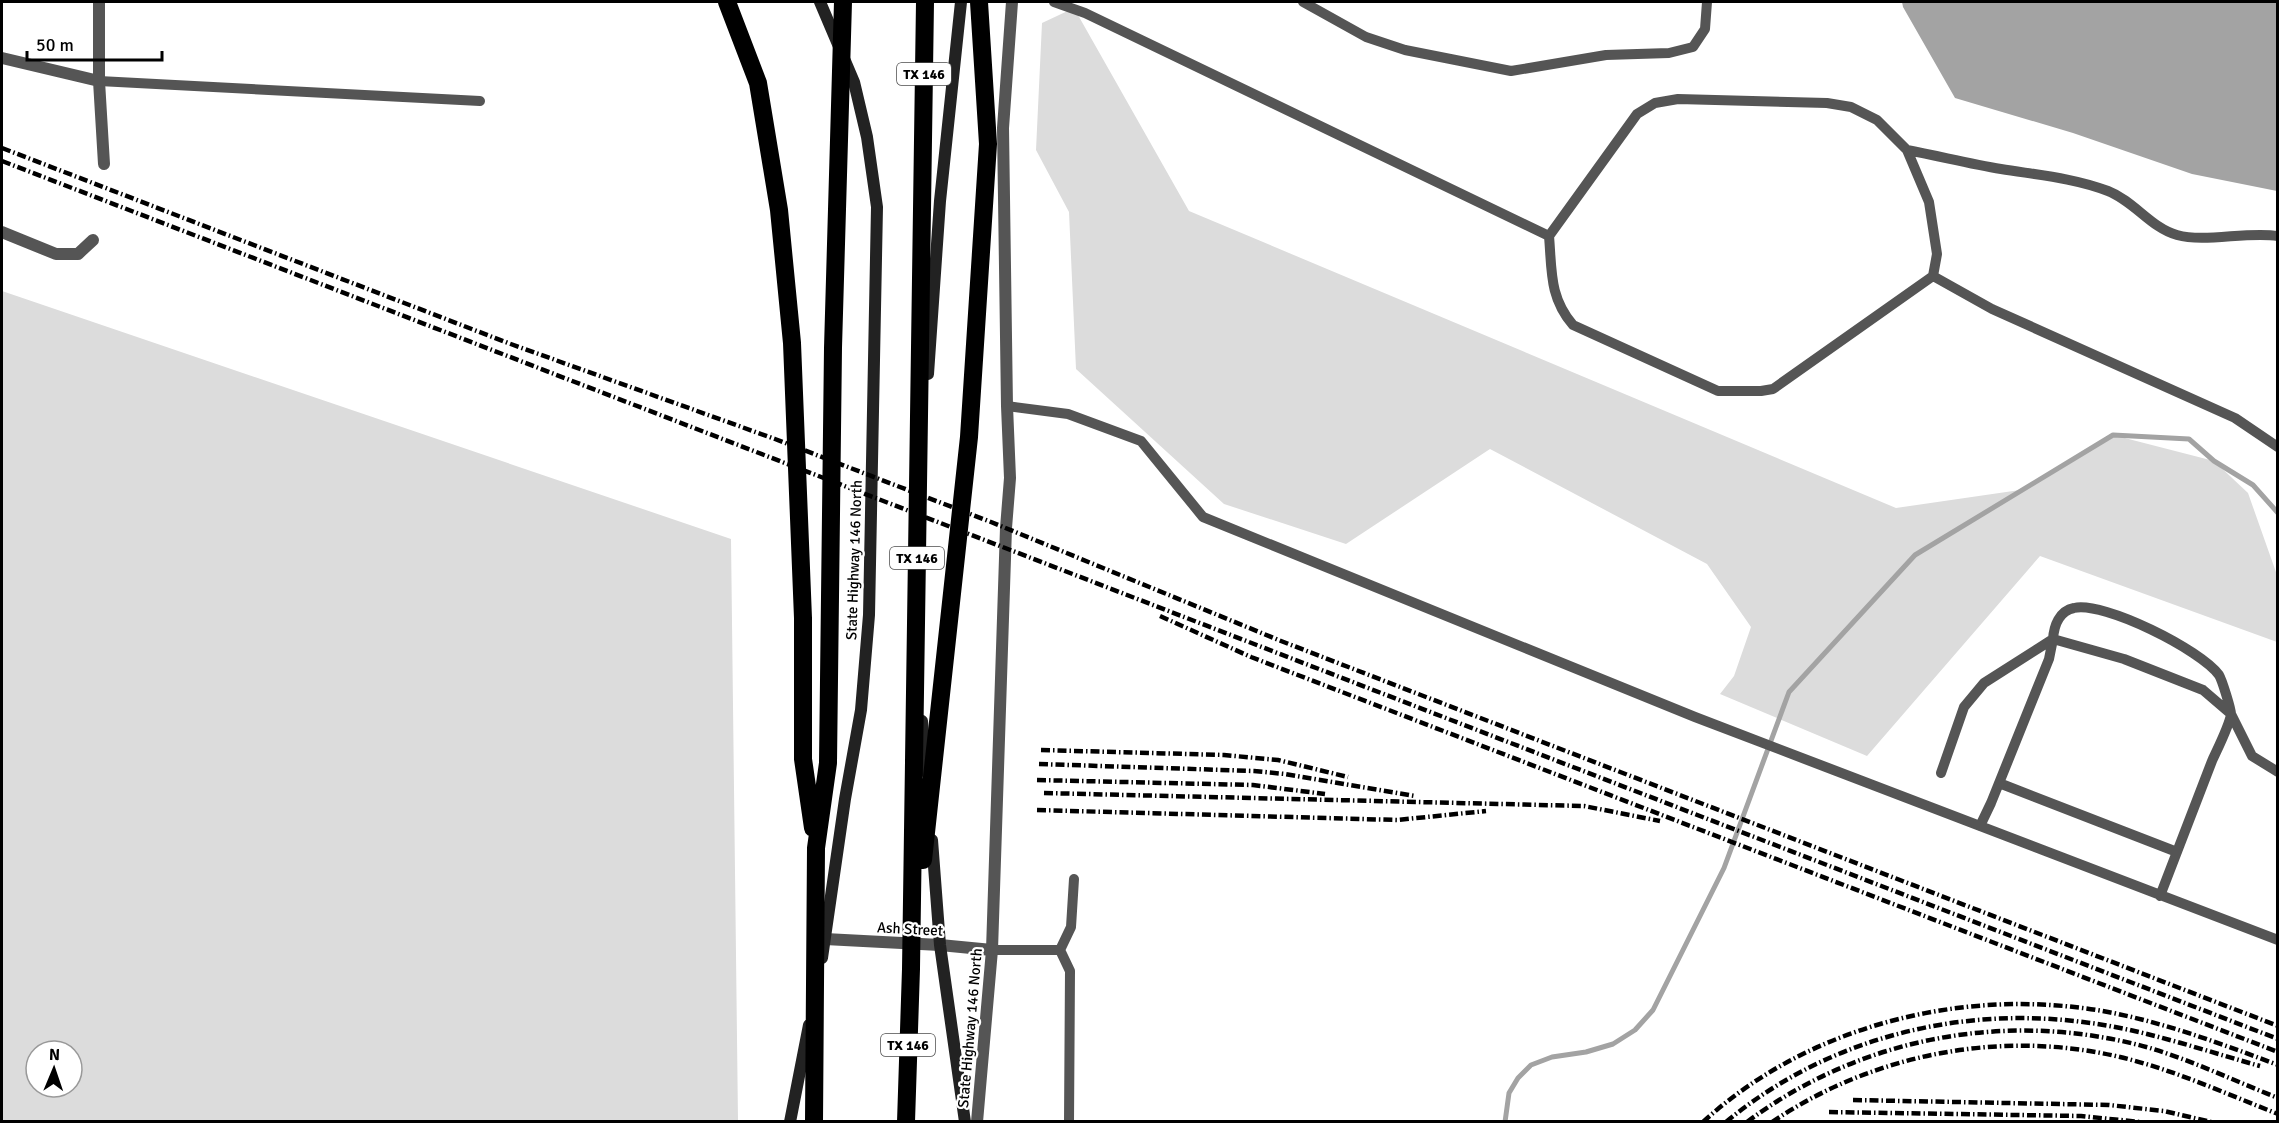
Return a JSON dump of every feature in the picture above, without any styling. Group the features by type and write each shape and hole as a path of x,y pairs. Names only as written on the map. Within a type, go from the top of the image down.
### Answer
{"highway":[{"path":"727,2 758,83 779,210 792,343 803,618 803,759 816,848"},
{"path":"814,1122 816,848 828,763 833,348 843,2"},
{"name":"TX 146","path":"906,1122 911,969 925,2"},
{"path":"911,969 969,437 988,144 979,2"}],"main road":[{"name":"State Highway 146 North","path":"790,1122 825,939 845,799 861,710 869,615 877,207 867,137 854,82 820,2"},
{"name":"State Highway 146 North","path":"961,2 941,190 930,329 916,639 940,945 965,1122"}],"street":[{"path":"99,2 99,81 104,164"},
{"name":"State Highway 146 North","path":"976,1122 992,950 1006,528 1010,478 1003,128 1012,2"},
{"path":"2,58 99,81"},
{"path":"2,232 56,254 78,254 93,240"},
{"name":"Ash Street","path":"825,939 992,950"}],"lane":[{"path":"1054,2 1086,13 1549,236"},
{"path":"1304,2 1366,37 1405,50 1511,71 1606,54 1669,52 1693,47 1706,29 1707,2"},
{"path":"99,81 480,101"},
{"path":"1678,99 1827,103 1851,107 1877,120 1907,150 1929,202 1937,254 1933,276 1773,389 1718,391 1573,325 1562,312 1554,296 1549,236 1637,114 1655,103 1678,99"},
{"path":"1907,150 2060,177 2110,192 2163,230 2179,236 2198,238 2277,236"},
{"path":"1933,276 1992,309 2235,418 2277,447"},
{"path":"1007,406 1068,414 1141,441 1203,517 1695,717 2277,940"},
{"path":"1980,826 2049,659 2054,626 2061,615 2072,608 2085,607 2111,613 2167,638 2200,657 2220,676 2231,714 2252,756 2277,771"},
{"path":"1941,773 1964,707 1984,683 2053,639 2124,659 2203,690 2231,714"},
{"path":"2160,896 2231,714"},
{"path":"1999,783 2177,852"},
{"path":"1060,950 1071,927 1074,879"},
{"path":"992,950 1060,950"},
{"path":"1060,950 1070,971 1069,1122"}],"shaded area":[{"path":"1902,2 2277,2 2277,191 2192,174 2073,133 1955,98"},
{"path":"1074,8 1189,211 1896,508 2020,490 2113,435 2214,461 2248,493 2277,575 2277,642 2040,556 1867,756 1720,694 1734,676 1751,627 1707,564 1490,449 1346,544 1224,504 1076,369 1069,212 1036,150 1042,23"},
{"path":"2,291 731,539 738,1121 2,1121"}],"waterway":[{"path":"1505,1122 1509,1093 1518,1078 1531,1065 1552,1057 1586,1052 1613,1044 1635,1030 1653,1010 1724,868 1789,692 1915,555 2113,435 2189,439 2214,461 2253,485 2278,513"}],"railway":[{"path":"2,148 508,343 775,439 991,522 1281,641 2278,1026"},
{"path":"2,161 2278,1039"},
{"path":"1160,616 1251,657 2278,1052"},
{"path":"1041,750 1224,755 1278,760 1348,777"},
{"path":"1039,764 1254,771 1415,796"},
{"path":"1037,780 1253,785 1325,794"},
{"path":"1044,793 1584,806 1660,821"},
{"path":"1037,810 1397,820 1486,811"},
{"path":"1703,1122 1745,1088 1792,1060 1841,1037 1893,1020 1946,1010 2000,1004 2055,1005 2108,1012 2173,1028 2278,1065"},
{"path":"1726,1122 1765,1093 1806,1069 1849,1050 1894,1035 1941,1025 1988,1019 2035,1018 2105,1025 2260,1066"},
{"path":"1747,1122 1792,1093 1839,1069 1888,1051 1940,1038 1992,1032 2045,1031 2097,1036 2150,1048 2278,1098"},
{"path":"1772,1122 1812,1098 1854,1078 1898,1063 1944,1053 1990,1047 2036,1046 2082,1050 2147,1064 2278,1114"},
{"path":"1853,1100 2109,1105 2164,1111 2211,1122"},
{"path":"1829,1112 2081,1116 2140,1122"}]}
